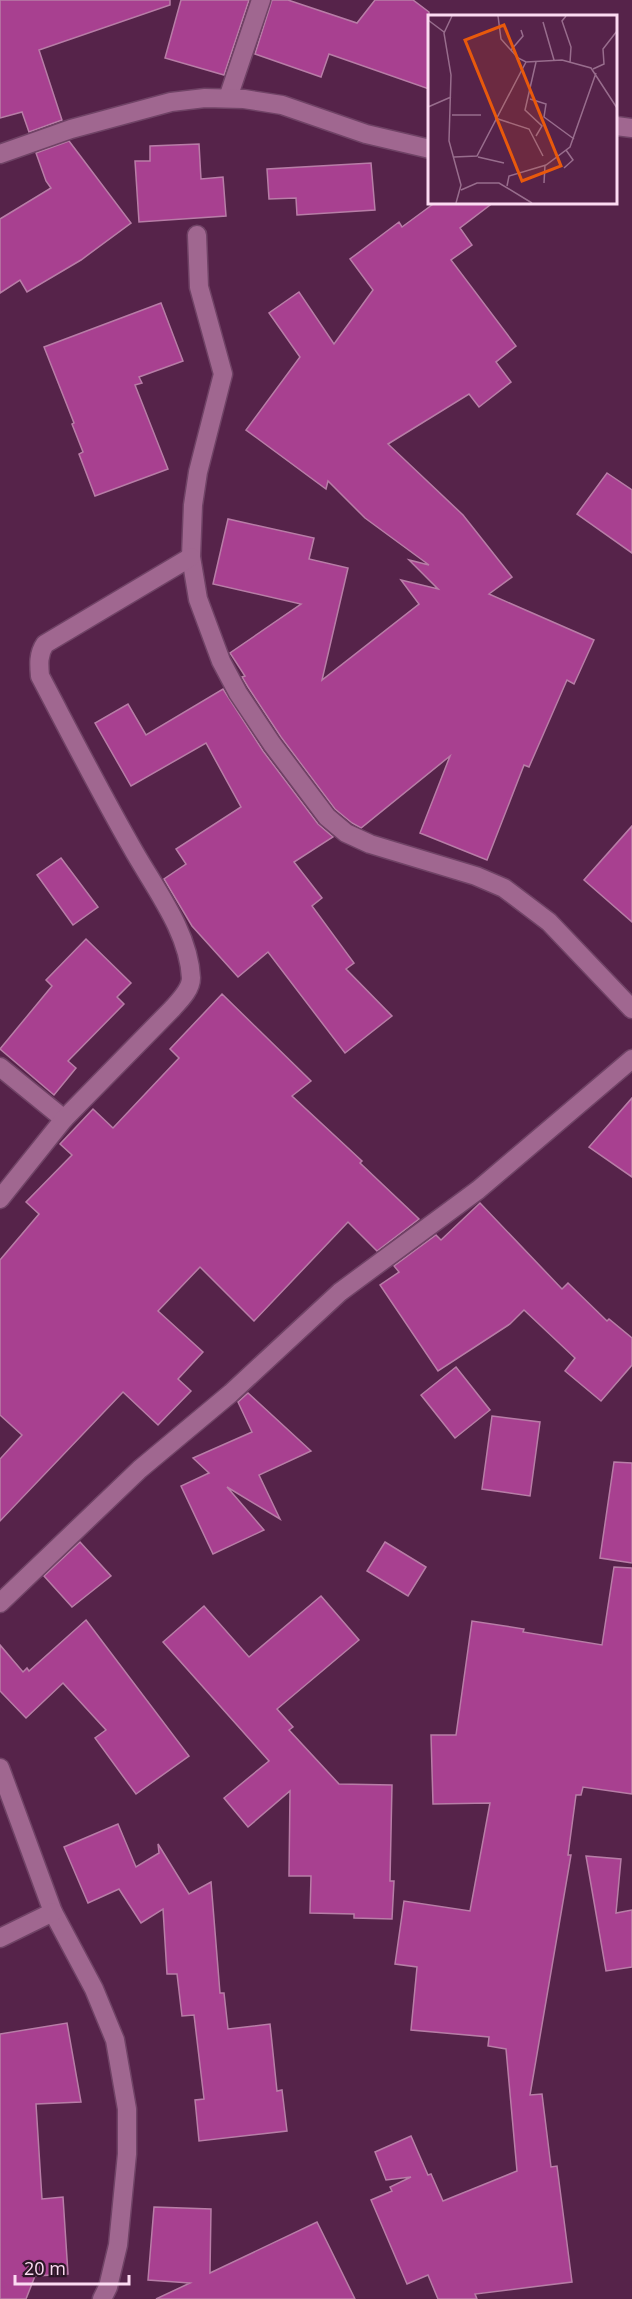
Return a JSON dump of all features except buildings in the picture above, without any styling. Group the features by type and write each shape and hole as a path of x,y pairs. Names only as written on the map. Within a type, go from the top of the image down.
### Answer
{"street":[{"path":"228,98 261,0"},
{"path":"0,154 71,129 171,102 205,98 228,98 282,105 366,134 428,149"},
{"path":"617,126 632,128"},
{"path":"197,235 199,287 223,374 198,472 193,505 191,557 198,599 220,661 272,744 327,817 346,833 370,844 476,876 504,888 549,922 632,1009"},
{"path":"0,1199 64,1119 172,1009 188,989 191,981 185,947 160,894 132,848 40,676 40,651 45,644 191,557"},
{"path":"0,1604 140,1469 231,1393 340,1292 478,1190 632,1059"},
{"path":"0,1066 64,1119"},
{"path":"0,1768 52,1912 94,1989 115,2040 127,2109 128,2154 118,2245 108,2287 102,2299"},
{"path":"0,1938 52,1912"}]}
